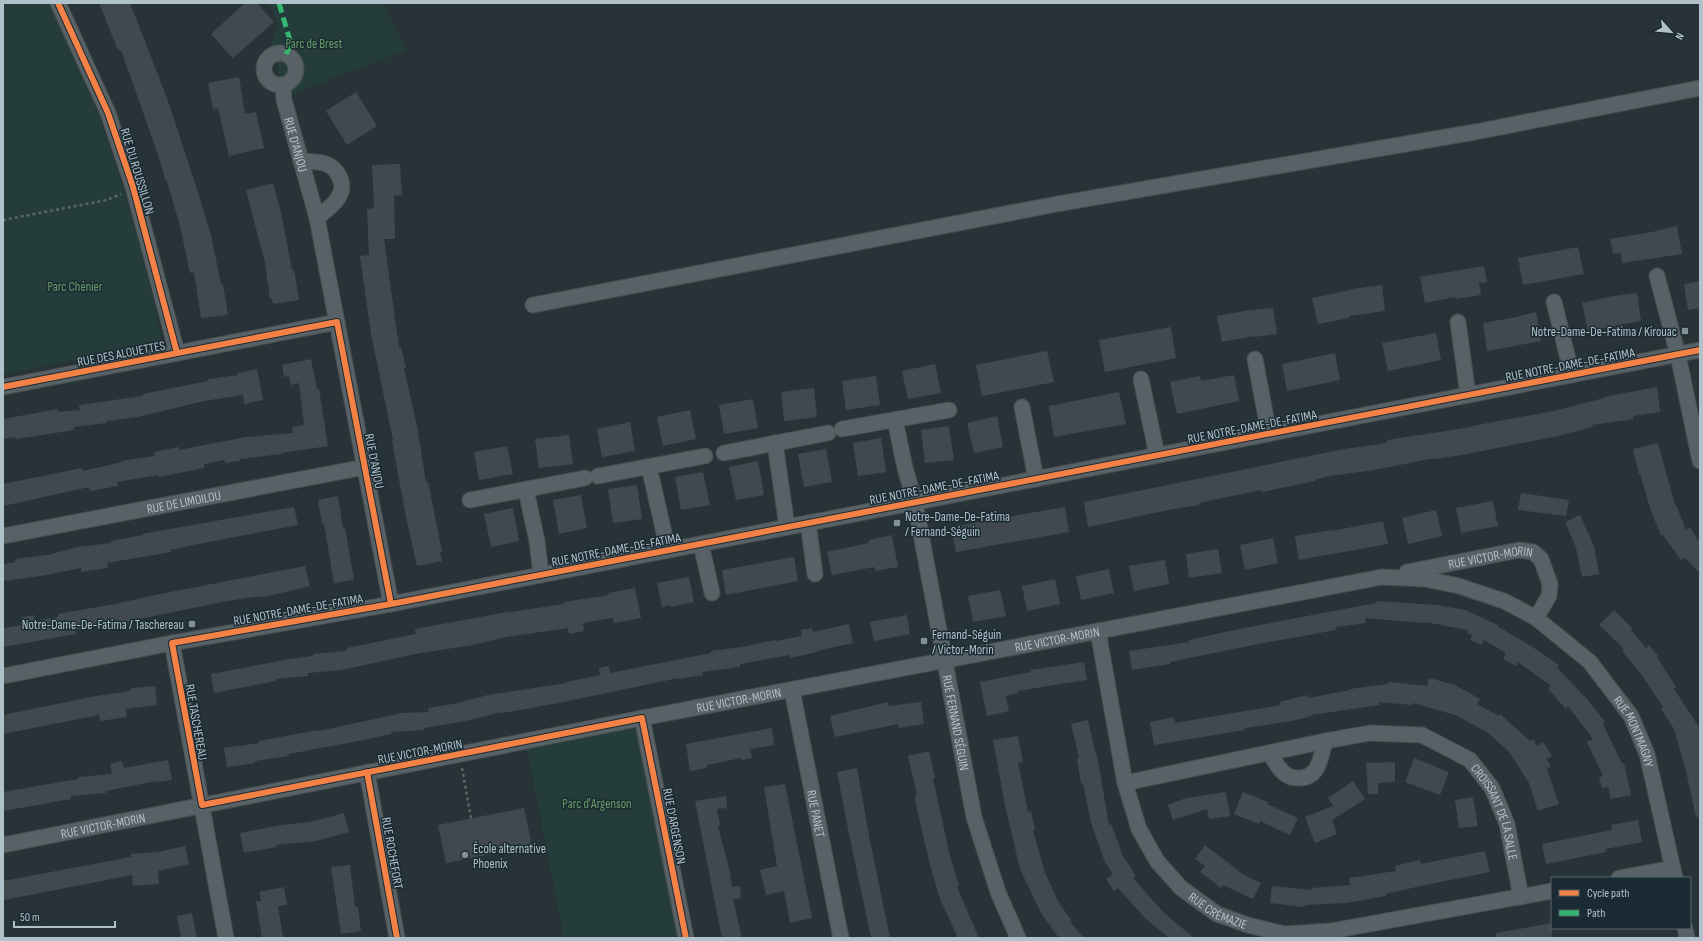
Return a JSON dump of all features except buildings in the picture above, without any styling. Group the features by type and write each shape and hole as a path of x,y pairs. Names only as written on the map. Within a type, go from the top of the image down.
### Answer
{"street":[{"name":"RUE DU ROUSSILLON","path":"58,3 108,113 133,187 177,353"},
{"name":"RUE D'ANJOU","path":"283,85 284,100 317,218 391,604"},
{"path":"533,305 1058,204 1475,132 1700,88"},
{"path":"301,161 329,164 340,178 342,190 339,198 333,206 317,218"},
{"path":"1658,276 1678,355 1700,461"},
{"path":"1554,302 1572,375"},
{"name":"RUE DES ALOUETTES","path":"3,387 337,322"},
{"path":"1458,322 1468,395"},
{"name":"RUE NOTRE-DAME-DE-FATIMA","path":"3,676 172,643 391,604 1700,350"},
{"path":"1255,359 1269,434"},
{"path":"1142,378 1157,455"},
{"path":"1022,407 1036,479"},
{"path":"724,453 949,410"},
{"name":"RUE FERNAND SÉGUIN","path":"895,420 905,468 915,502 974,817 998,892 1018,938"},
{"path":"775,443 787,527"},
{"path":"470,500 705,456"},
{"name":"RUE DE LIMOILOU","path":"3,536 365,467"},
{"path":"649,467 668,550"},
{"path":"526,490 537,541 541,575"},
{"path":"808,523 815,574"},
{"path":"701,544 712,593"},
{"name":"RUE VICTOR-MORIN","path":"3,845 642,718 1098,632 1519,550 1533,552 1541,559 1550,584 1549,596 1536,618 1504,601 1460,586 1425,579 1382,577"},
{"name":"RUE MONTMAGNY","path":"1536,618 1590,662 1631,716 1647,754 1674,873"},
{"name":"RUE CRÉMAZIE","path":"1098,632 1125,783 1139,829 1157,861 1181,888 1217,914 1248,925 1284,934 1331,931 1551,891"},
{"name":"RUE TASCHEREAU","path":"172,643 226,938"},
{"name":"RUE PANET","path":"792,690 841,938"},
{"name":"RUE D'ARGENSON","path":"642,718 686,938"},
{"name":"CROISSANT DE LA SALLE","path":"1125,783 1269,752 1370,733 1422,735 1470,760 1492,788 1507,824 1521,897"},
{"path":"1269,752 1284,774 1293,778 1305,778 1314,772 1320,763 1325,741"},
{"name":"RUE ROCHEFORT","path":"367,772 397,938"},
{"path":"1630,877 1674,873"}],"path":[{"path":"3,220 107,200 133,187"},
{"path":"459,754 471,818"}],"green space":[{"name":"Parc Chénier","path":"3,3 50,3 63,31 98,114 126,196 161,335 157,344 3,374"},
{"name":"Parc de Brest","path":"268,3 383,3 407,50 283,97 279,72 271,45 278,24"},
{"name":"Parc d'Argenson","path":"641,721 678,938 564,938 527,748"}],"marked path":[{"path":"279,3 291,44 286,54"}],"cycle path":[{"path":"58,3 108,113 133,187 177,353"},
{"path":"3,387 337,322 391,604"},
{"path":"686,938 642,718 202,805 172,643 391,604 1700,350"},
{"path":"367,772 397,938"}],"place":[{"name":"Notre-Dame-De-Fatima / Kirouac","path":"1685,331"},
{"name":"Notre-Dame-De-Fatima / Fernand-Séguin","path":"897,523"},
{"name":"Notre-Dame-De-Fatima / Taschereau","path":"192,624"},
{"name":"Fernand-Séguin / Victor-Morin","path":"924,641"},
{"name":"École alternative Phoenix","path":"465,855"}]}
